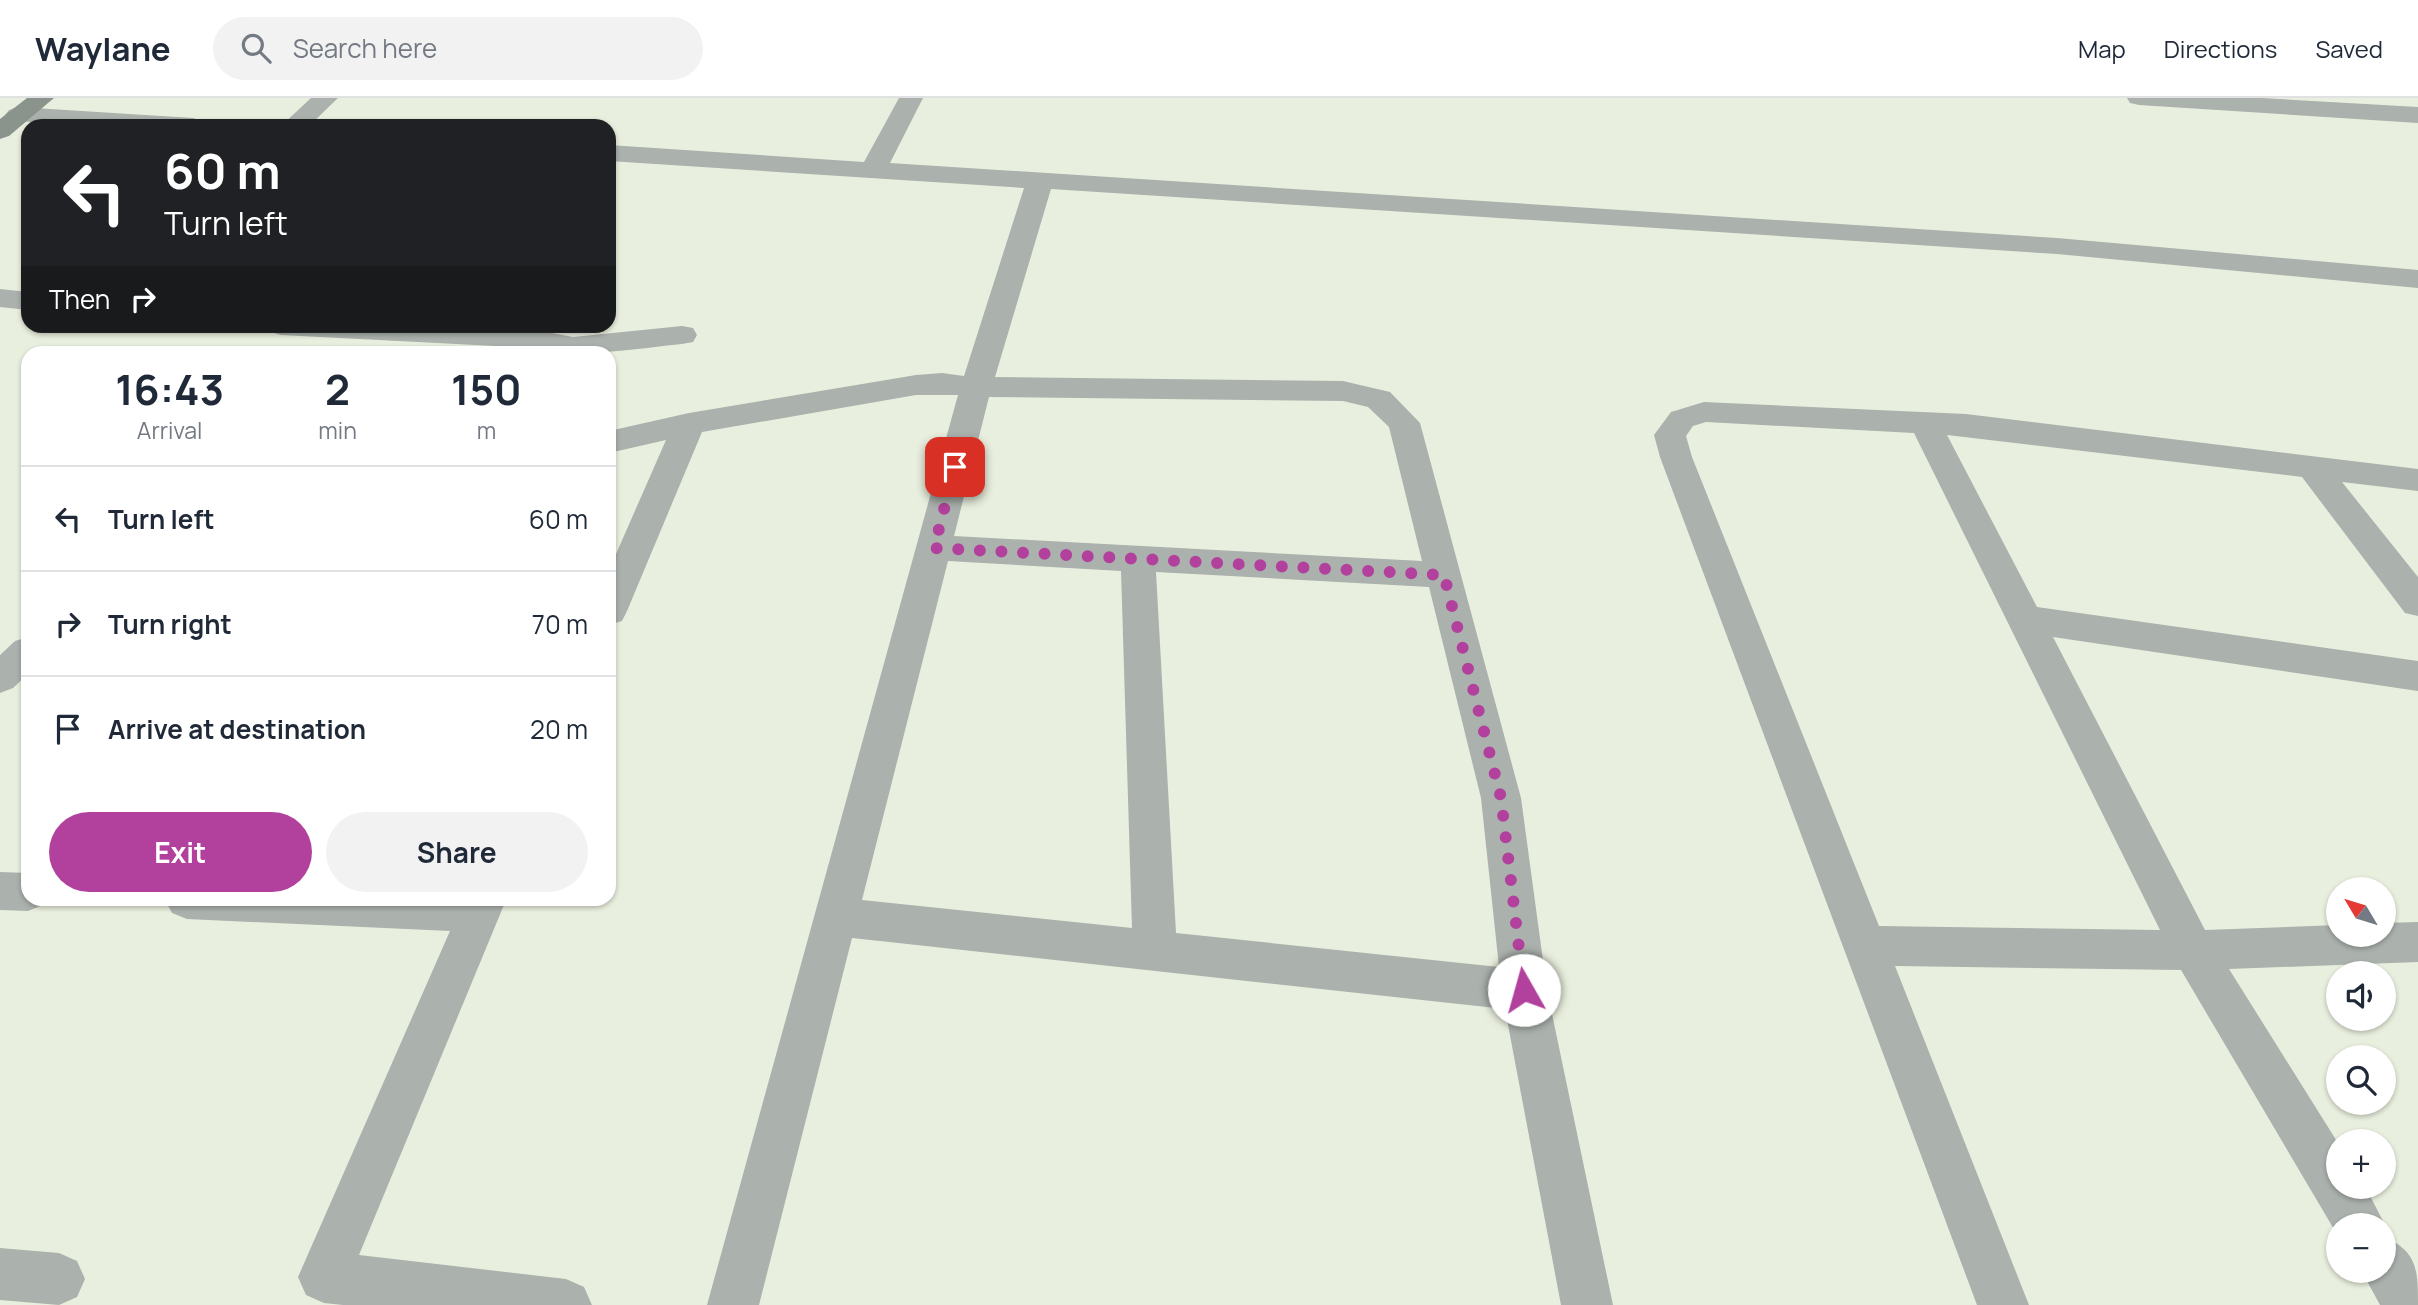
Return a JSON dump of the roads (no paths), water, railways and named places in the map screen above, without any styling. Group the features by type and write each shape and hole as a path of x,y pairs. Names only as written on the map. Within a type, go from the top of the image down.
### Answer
{"street":[{"path":"9,123 42,98"},
{"path":"302,119 326,98"},
{"path":"873,170 911,98"},
{"path":"2138,98 2336,104 2418,115"},
{"path":"616,153 2043,245 2418,279"},
{"path":"733,1305 976,387 1040,180"},
{"path":"0,298 21,300"},
{"path":"453,333 536,339 573,346 682,335"},
{"path":"616,440 689,424 916,385 942,383 976,387 1343,391 1379,399 1404,423 1501,798 1524,990 1587,1305"},
{"path":"2003,1305 1675,457 1670,435 1682,419 1704,412 1966,425 2418,480"},
{"path":"1924,423 2193,950 2353,1213"},
{"path":"616,595 689,424"},
{"path":"2311,466 2418,603"},
{"path":"934,548 1444,575"},
{"path":"1138,558 1155,951"},
{"path":"2025,619 2418,676"},
{"path":"0,678 21,658"},
{"path":"0,891 21,892"},
{"path":"482,906 317,1291 566,1305"},
{"path":"836,917 1524,990"},
{"path":"1864,946 2193,950 2418,942"},
{"path":"0,1274 59,1279"}]}
